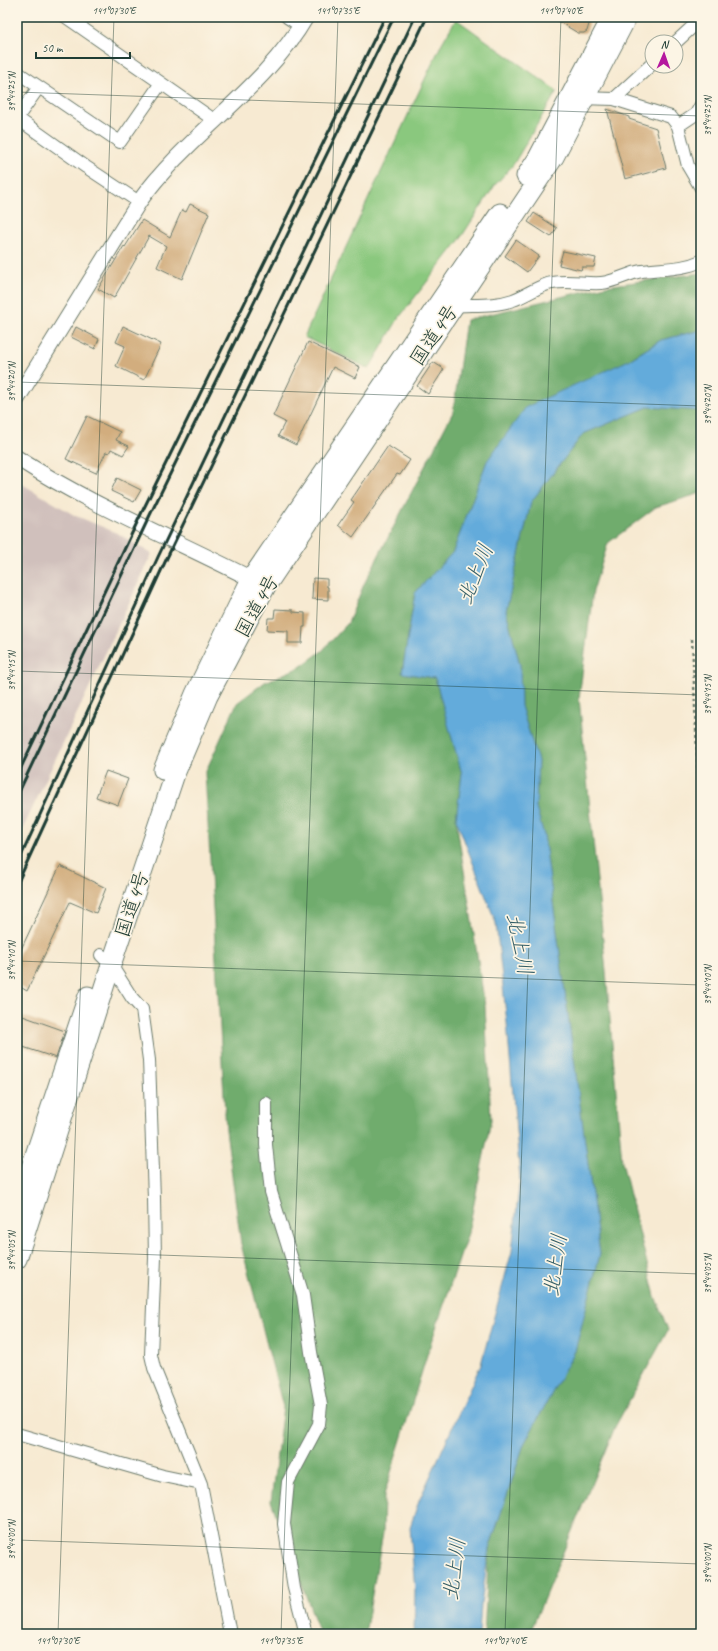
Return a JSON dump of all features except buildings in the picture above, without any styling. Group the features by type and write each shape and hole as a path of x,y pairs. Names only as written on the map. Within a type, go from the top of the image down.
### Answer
{"highway":[{"name":"国道4号","path":"577,98 612,17"},
{"name":"国道4号","path":"17,1259 163,769 195,694 258,582 444,307 627,17"},
{"name":"国道4号","path":"17,1210 106,960"}],"street":[{"path":"66,17 214,120"},
{"path":"17,399 139,202 153,183 170,163 214,120 239,99 303,22 288,17"},
{"path":"684,35 701,19"},
{"path":"614,99 644,71"},
{"path":"17,72 120,142 162,83"},
{"path":"39,87 17,118 86,167 139,202"},
{"path":"577,98 614,99 671,117 678,126 688,166 701,188"},
{"path":"678,126 696,114 701,105"},
{"path":"444,307 477,306 500,303 523,296 551,283 601,283 615,280 640,271 678,268 693,265 701,260"},
{"path":"17,458 40,473 90,500 233,568 258,582"},
{"path":"106,960 132,998 142,1009 149,1060 155,1258 151,1354 154,1368 201,1484 230,1634"},
{"path":"266,1103 266,1145 271,1192 303,1295 320,1405 319,1424 288,1482 284,1524 294,1588 306,1634"},
{"path":"17,1434 163,1476 201,1484"}],"path":[{"path":"692,639 701,840"}],"shaded area":[{"path":"17,481 74,515 117,533 152,554 17,841"}],"green space":[{"path":"456,19 557,91 513,165 495,185 458,242 398,319 369,369 304,337 442,43"},
{"path":"701,273 701,330 661,340 629,360 487,461 453,552 415,593 402,673 435,678 462,774 456,819 485,1006 491,1120 468,1233 427,1355 384,1495 383,1533 365,1634 320,1634 271,1501 283,1407 241,1244 226,1130 205,773 237,703 265,682 300,667 322,651 348,623 364,584 453,412 466,320 606,286"},
{"path":"648,407 701,411 701,493 656,507 608,543 593,591 579,698 606,971 622,1162 655,1296 668,1330 615,1427 531,1630 531,1634 484,1634 489,1549 524,1444 575,1351 600,1254 544,835 536,807 538,761 521,706 520,665 506,611 531,502 583,434"}],"water":[{"name":"北上川","path":"701,330 701,411 648,407 583,434 531,502 506,611 520,665 521,706 538,761 536,807 544,835 600,1254 575,1351 524,1444 489,1549 481,1604 479,1634 414,1634 415,1591 410,1527 419,1501 481,1364 512,1251 520,1178 507,1023 496,923 456,819 462,774 435,678 402,673 415,593 453,552 487,461 526,407 629,360 661,340"}],"railway":[{"path":"17,776 142,512 385,17"},
{"path":"17,796 150,515 394,17"},
{"path":"17,865 158,557 415,17"},
{"path":"17,884 166,560 427,17"}]}
